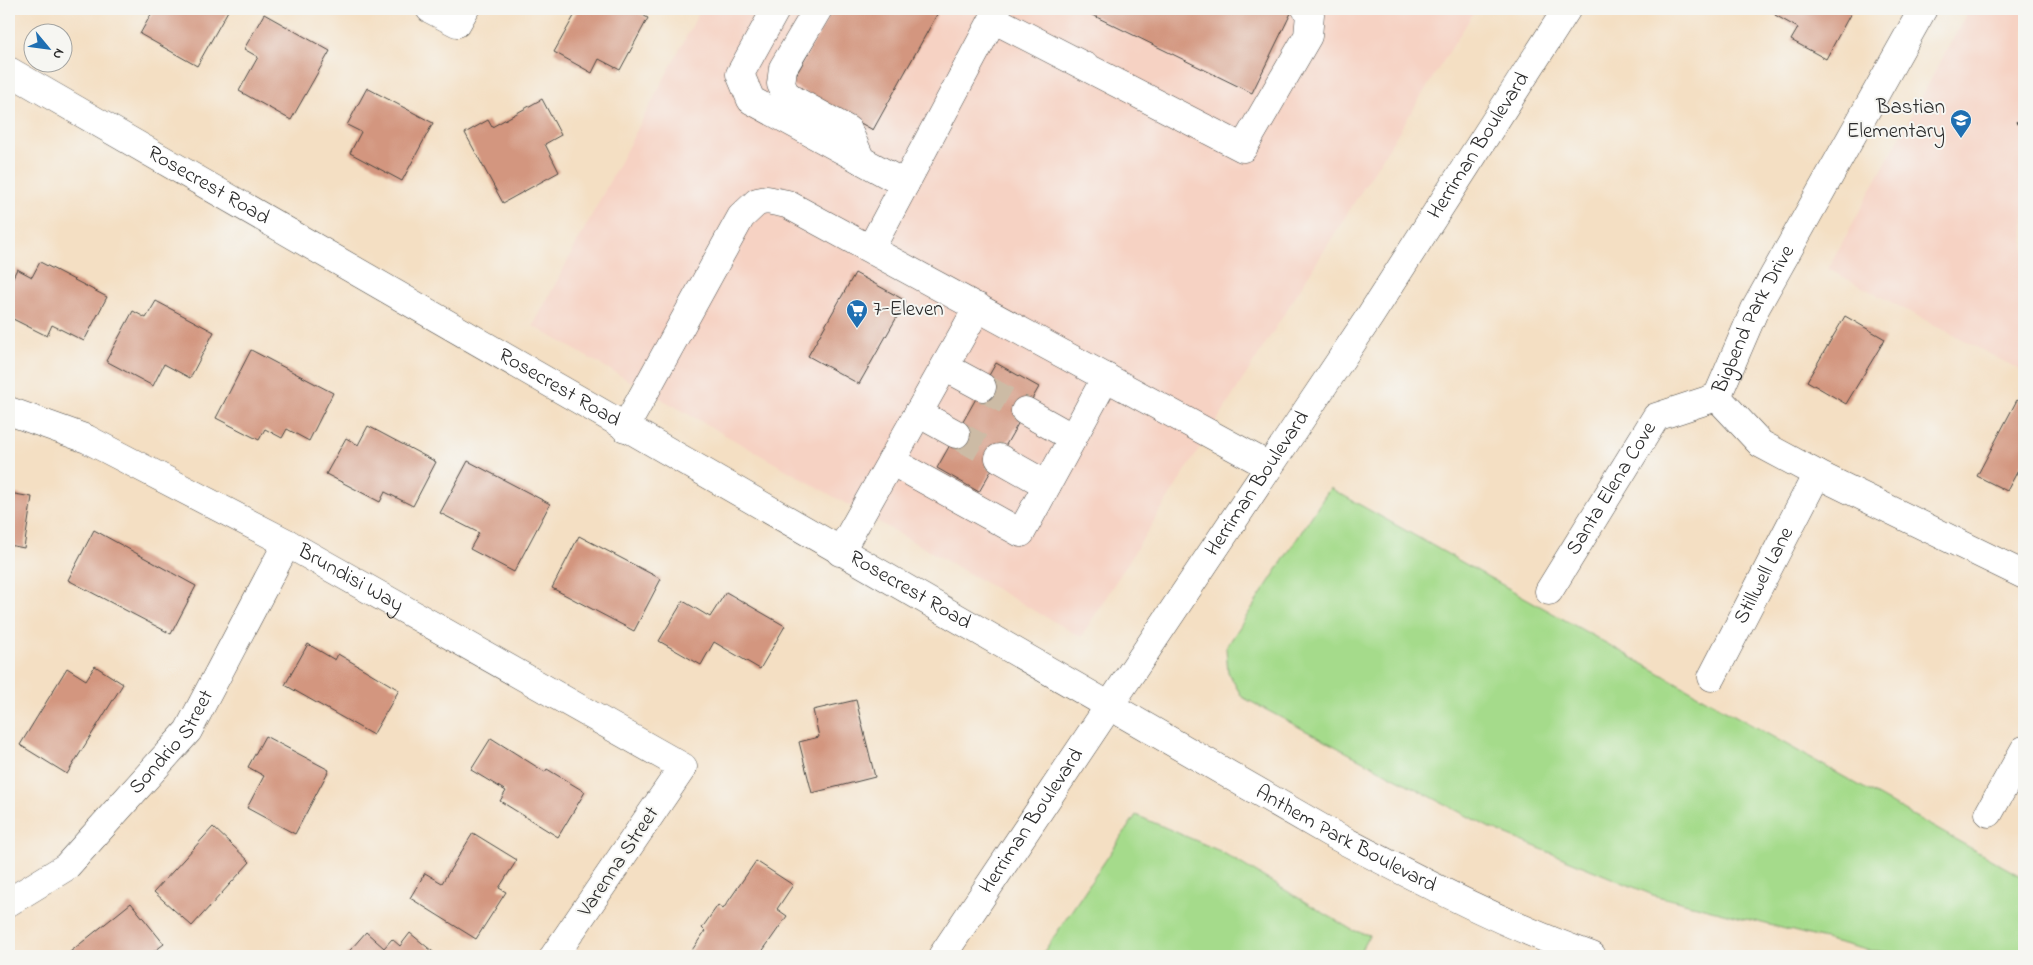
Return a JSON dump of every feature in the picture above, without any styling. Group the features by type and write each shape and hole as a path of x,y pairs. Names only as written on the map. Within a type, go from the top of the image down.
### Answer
{"main road":[{"path":"430,9 457,23 465,9"},
{"path":"776,9 740,74 751,100 905,184"},
{"path":"818,9 783,68 781,84 785,93 794,100 848,130 861,160"},
{"path":"870,248 996,14 1243,148 1308,36 1310,14 1306,9"},
{"path":"1308,36 1320,28 1331,9"},
{"name":"Herriman Boulevard","path":"942,956 1370,316 1568,9"},
{"name":"Bigbend Park Drive","path":"1923,9 1755,309 1717,397 1761,444 1817,474 2024,574"},
{"name":"Rosecrest Road","path":"9,71 1108,706"},
{"path":"626,428 741,217 757,202 767,200 787,204 1269,466"},
{"path":"840,552 978,307"},
{"path":"945,367 982,387"},
{"path":"891,461 1021,533 1106,377"},
{"name":"Santa Elena Cove","path":"1549,591 1656,417 1717,397"},
{"name":"Brundisi Way","path":"9,411 86,439 287,544 683,767"},
{"path":"1025,411 1073,438"},
{"path":"918,413 956,434"},
{"path":"999,458 1047,485"},
{"name":"Stillwell Lane","path":"1712,677 1817,474"},
{"name":"Sondrio Street","path":"9,902 66,867 188,731 287,544"},
{"name":"Anthem Park Boulevard","path":"1108,706 1330,833 1439,890 1551,942 1592,956"},
{"path":"1989,814 2024,750"},
{"name":"Varenna Street","path":"554,956 683,767"}],"path":[{"path":"2016,122 2024,120"}],"shaded area":[{"path":"701,9 1476,9 1081,637 533,326"},
{"name":"Bastian Elementary","path":"1969,9 2024,9 2024,372 1828,269"}],"green space":[{"path":"1330,488 2024,878 2024,956 1927,956 1867,950 1653,895 1490,828 1242,697 1228,672 1226,648"},
{"path":"1136,815 1220,851 1352,930 1369,935 1358,956 1041,956"}],"building":[{"path":"154,9 229,9 197,66 140,34"},
{"path":"578,9 631,9 648,18 620,70 599,59 592,73 554,52"},
{"path":"833,9 940,9 873,130 791,84"},
{"path":"1080,9 1293,9 1252,93"},
{"path":"1778,9 1853,9 1826,59 1791,40 1798,28 1775,15"},
{"path":"264,14 330,51 291,120 239,91 258,57 244,49"},
{"path":"367,88 433,123 402,181 350,153 361,132 347,125"},
{"path":"542,99 561,135 545,144 559,172 503,203 465,133 488,120 492,127"},
{"path":"40,262 107,297 84,341 52,325 47,336 9,317 9,285 17,269 32,277"},
{"name":"7-Eleven","path":"855,273 906,301 859,384 808,356"},
{"path":"156,301 214,332 190,378 164,364 153,386 106,361 133,311 146,318"},
{"path":"1845,316 1885,339 1846,404 1807,381"},
{"path":"251,350 333,393 309,441 287,429 282,438 265,429 259,440 216,418"},
{"path":"996,363 1039,387 979,492 937,468"},
{"path":"2017,400 2024,404 2024,464 2022,463 2007,491 1977,476"},
{"path":"368,426 436,462 413,506 385,492 380,502 326,474 346,438 358,445"},
{"path":"468,461 550,504 514,572 470,549 479,533 440,513"},
{"path":"9,493 32,497 24,548 9,545"},
{"path":"94,530 196,586 171,634 68,580"},
{"path":"579,536 661,579 634,631 552,588"},
{"path":"726,592 785,626 760,669 714,642 701,665 659,641 683,601 710,617"},
{"path":"308,644 335,660 338,654 399,690 373,735 285,685"},
{"path":"95,666 123,684 67,774 20,745 67,668 86,680"},
{"path":"856,700 875,777 812,793 799,742 819,737 813,710"},
{"path":"265,736 329,770 295,834 247,808 264,776 248,767"},
{"path":"491,738 545,772 547,769 585,792 558,837 500,801 506,791 471,770"},
{"path":"213,827 250,862 192,926 154,892"},
{"path":"473,833 517,860 499,888 506,892 476,939 410,898 425,873 442,883"},
{"path":"756,861 793,885 777,909 787,916 759,956 688,956 705,931 702,928 718,905 723,909"},
{"path":"131,903 164,944 148,956 65,956"},
{"path":"366,932 384,948 392,939 400,946 410,933 438,956 345,956"}],"tunnel":[{"path":"982,387 1025,411"},
{"path":"956,434 999,458"}],"place":[{"name":"Bastian Elementary","path":"1961,139"},
{"name":"7-Eleven","path":"857,329"}]}
